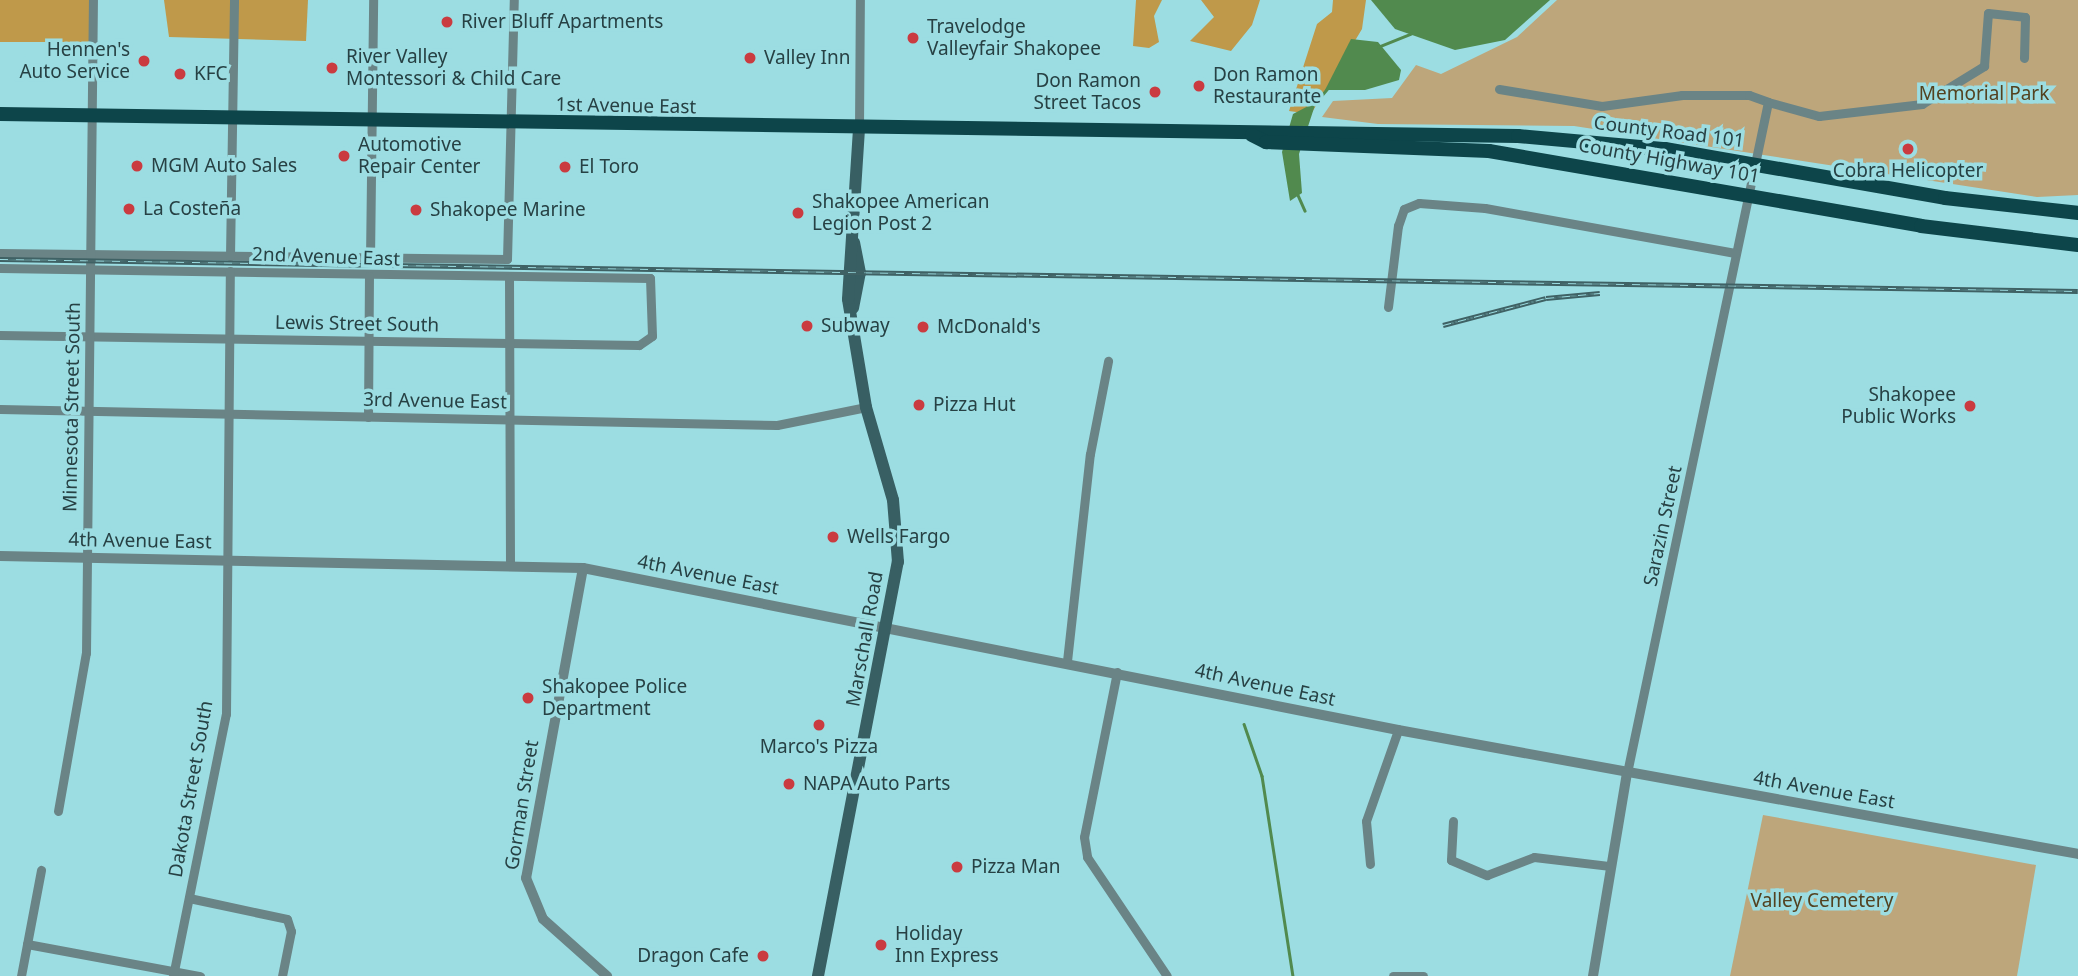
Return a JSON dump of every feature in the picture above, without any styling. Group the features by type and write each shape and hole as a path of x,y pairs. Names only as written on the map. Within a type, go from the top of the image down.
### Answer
{"main road":[{"name":"1st Avenue East","path":"0,114 1252,135"},
{"name":"Marschall Road","path":"818,976 888,627 898,562 893,500 866,407 848,273 854,243 859,128"},
{"name":"County Highway 101","path":"1252,135 1338,136 1489,151 1921,226 2078,245"},
{"name":"County Road 101","path":"1338,136 1586,141 1752,162 1945,198 2078,212"}],"street":[{"name":"Minnesota Street South","path":"58,811 86,653 93,0"},
{"path":"230,256 234,0"},
{"path":"370,259 373,0"},
{"path":"512,123 514,0"},
{"name":"Marschall Road","path":"859,128 860,0"},
{"path":"1499,89 1602,106 1682,95 1749,94 1819,116 1922,104 1984,66 1989,13 2025,17 2024,58"},
{"name":"Sarazin Street","path":"1593,976 1627,773 1748,194 1752,162 1768,102"},
{"name":"2nd Avenue East","path":"0,253 507,259 512,123"},
{"path":"1388,307 1401,217 1419,203 1485,208 1735,253"},
{"name":"2nd Avenue East","path":"0,268 369,276 650,278"},
{"name":"Dakota Street South","path":"173,973 226,714 230,560 230,271"},
{"path":"368,417 369,276"},
{"path":"509,278 510,565"},
{"name":"Lewis Street South","path":"0,335 639,345 652,336 650,278"},
{"path":"1067,661 1090,454 1108,362"},
{"name":"3rd Avenue East","path":"0,408 777,425 866,407"},
{"name":"4th Avenue East","path":"0,556 583,568 1067,661 1398,730 2078,854"},
{"name":"Gorman Street","path":"583,568 526,878 542,919 607,976"},
{"path":"1117,672 1084,837 1087,857 1167,976"},
{"path":"1370,864 1366,821 1398,730"},
{"path":"1454,821 1451,860 1487,875 1534,856 1610,866"},
{"path":"21,976 41,870"},
{"path":"189,898 287,919 291,931 282,976"},
{"path":"27,944 200,976"},
{"path":"1393,976 1423,976"}],"green space":[{"name":"Memorial Park","path":"1557,0 2078,0 2078,195 2037,197 1574,126 1378,124 1322,117 1333,101 1392,98 1416,65 1441,74 1517,37"},
{"name":"Valley Cemetery","path":"1763,815 2036,865 2017,976 1730,976"}],"shaded area":[{"path":"0,0 93,0 93,42 0,42"},
{"path":"164,0 308,0 306,41 169,37"},
{"path":"1136,0 1162,0 1154,16 1159,42 1149,48 1133,46"},
{"path":"1201,0 1260,0 1252,25 1231,51 1190,41 1214,17"},
{"path":"1333,0 1366,0 1362,29 1311,114 1289,111 1317,24 1332,12"},
{"path":"1371,0 1550,0 1505,40 1455,50 1395,29"},
{"path":"1351,39 1378,42 1401,70 1399,80 1365,90 1325,90"},
{"path":"1316,102 1299,154 1302,193 1290,201 1282,152 1293,114"}],"waterway":[{"path":"1378,47 1411,34"},
{"path":"1316,102 1327,89"},
{"path":"1298,195 1305,211"},
{"path":"1244,724 1262,776 1293,976"}],"railway":[{"path":"0,259 2078,291"},
{"path":"1443,325 1546,298 1600,293"}],"place":[{"name":"River Bluff Apartments","path":"447,22"},
{"name":"Travelodge Valleyfair Shakopee","path":"913,38"},
{"name":"Valley Inn","path":"750,58"},
{"name":"Hennen's Auto Service","path":"144,61"},
{"name":"River Valley Montessori & Child Care","path":"332,68"},
{"name":"KFC","path":"180,74"},
{"name":"Don Ramon Restaurante","path":"1199,86"},
{"name":"Don Ramon Street Tacos","path":"1155,92"},
{"name":"Cobra Helicopter","path":"1908,149"},
{"name":"Automotive Repair Center","path":"344,156"},
{"name":"MGM Auto Sales","path":"137,166"},
{"name":"El Toro","path":"565,167"},
{"name":"La Costeña","path":"129,209"},
{"name":"Shakopee Marine","path":"416,210"},
{"name":"Shakopee American Legion Post 2","path":"798,213"},
{"name":"Subway","path":"807,326"},
{"name":"McDonald's","path":"923,327"},
{"name":"Pizza Hut","path":"919,405"},
{"name":"Shakopee Public Works","path":"1970,406"},
{"name":"Wells Fargo","path":"833,537"},
{"name":"Shakopee Police Department","path":"528,698"},
{"name":"Marco's Pizza","path":"819,725"},
{"name":"NAPA Auto Parts","path":"789,784"},
{"name":"Pizza Man","path":"957,867"},
{"name":"Holiday Inn Express","path":"881,945"},
{"name":"Dragon Cafe","path":"763,956"}]}
